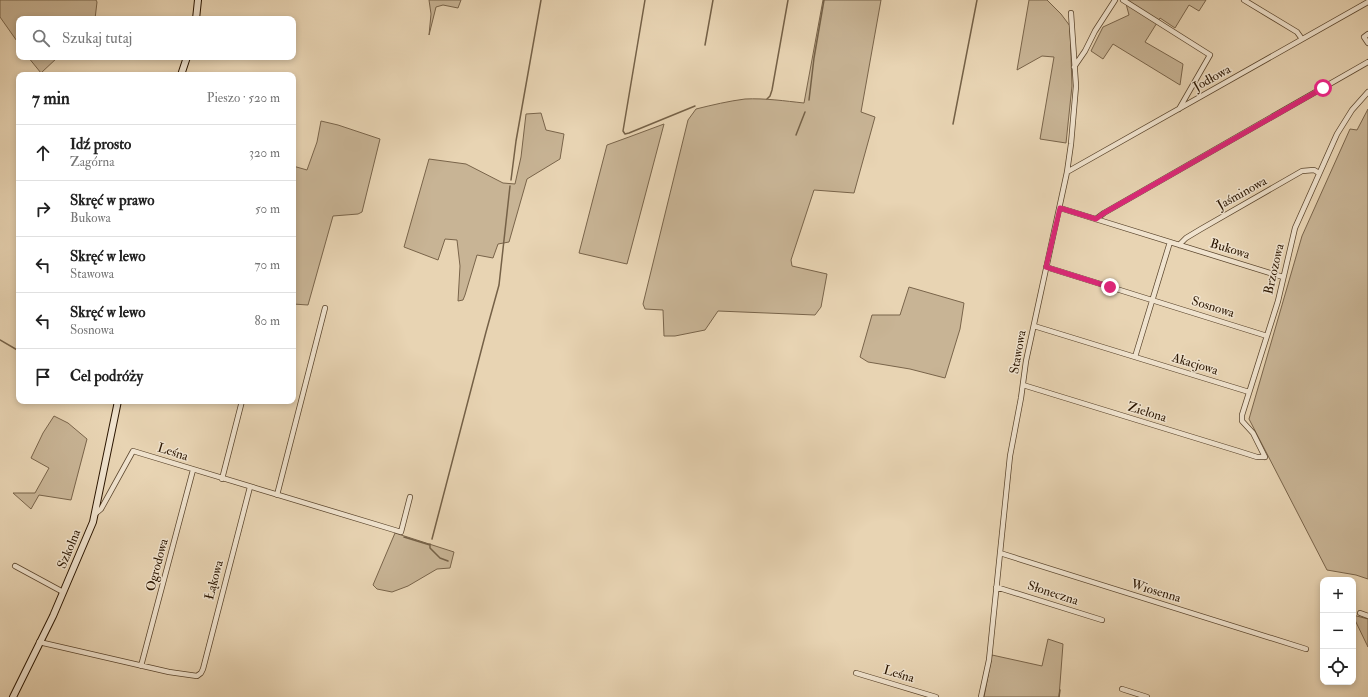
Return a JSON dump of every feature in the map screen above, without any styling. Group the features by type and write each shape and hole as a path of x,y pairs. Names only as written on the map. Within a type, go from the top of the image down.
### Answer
{"street":[{"path":"196,16 198,0"},
{"path":"1074,68 1115,0"},
{"path":"1123,0 1210,55 1178,109"},
{"path":"1244,0 1297,32 1302,39"},
{"name":"Jodłowa","path":"1067,172 1367,1"},
{"name":"Stawowa","path":"980,697 989,660 1010,456 1026,361 1067,172 1076,86 1071,12"},
{"path":"1368,34 1364,37 1368,43"},
{"path":"182,72 187,60"},
{"path":"1096,219 1210,151 1368,62"},
{"name":"Brzozowa","path":"1265,457 1253,433 1242,421 1242,415 1278,301 1295,228 1341,126 1352,110 1368,92"},
{"name":"Jaśminowa","path":"1179,245 1186,238 1302,171 1314,170 1319,172"},
{"name":"Bukowa","path":"1060,208 1283,277"},
{"path":"1135,357 1170,242"},
{"name":"Sosnowa","path":"1046,267 1266,336"},
{"path":"277,495 326,308"},
{"name":"Akacjowa","path":"1034,326 1249,392"},
{"name":"Zielona","path":"1023,385 1257,457 1265,457"},
{"name":"Szkolna","path":"13,697 53,616 96,514 117,404"},
{"path":"222,479 241,404"},
{"name":"Leśna","path":"96,514 101,509 133,451 401,532 410,497"},
{"name":"Ogrodowa","path":"142,666 193,470"},
{"name":"Łąkowa","path":"142,666 197,676 201,673 250,487"},
{"path":"99,496 107,496"},
{"name":"Wiosenna","path":"1000,553 1306,649"},
{"path":"15,566 63,592"},
{"name":"Słoneczna","path":"996,586 1102,620"},
{"path":"1360,613 1368,616"},
{"path":"39,642 142,666"},
{"name":"Leśna","path":"856,673 936,697"},
{"path":"1122,690 1147,697"}],"shaded area":[{"path":"0,0 96,0 97,2 95,16 16,16 16,40 0,17"},
{"path":"429,0 461,0 458,8 443,5 436,7 429,35 431,14"},
{"path":"823,0 881,0 861,112 875,117 854,193 814,190 791,260 792,266 827,274 821,307 815,315 718,311 705,330 675,336 664,336 663,310 645,309 643,304 688,120 696,109 745,99 804,103"},
{"path":"1029,0 1047,0 1061,14 1070,26 1072,86 1066,143 1040,139 1054,57 1042,56 1017,70"},
{"path":"1125,0 1206,0 1199,11 1189,5 1175,28 1160,18 1145,42 1183,64 1180,85 1113,44 1103,59 1091,51 1103,27 1129,15"},
{"path":"30,60 55,60 42,72 40,72"},
{"path":"1368,109 1368,579 1356,575 1327,570 1249,419 1302,236 1350,129 1357,130"},
{"path":"541,113 546,130 564,134 560,159 527,179 509,242 498,244 493,258 477,255 463,300 458,301 460,266 457,240 445,239 438,260 404,247 429,159 466,164 503,183 515,184 521,157 526,114"},
{"path":"321,121 380,139 362,212 358,214 333,216 308,305 296,304 296,167 307,170 317,142"},
{"path":"664,124 627,264 579,253 607,145"},
{"path":"909,287 964,303 960,329 945,378 910,369 868,362 860,357 872,315 900,315"},
{"path":"54,416 68,423 87,439 71,500 39,495 31,509 13,493 35,493 49,468 31,458 43,433"},
{"path":"395,533 454,552 450,568 437,569 408,586 392,592 377,589 373,585"},
{"path":"1356,616 1368,619 1368,647 1356,622"},
{"path":"1048,639 1063,644 1059,697 984,697 992,655 1042,666"}],"waterway":[{"path":"511,180 516,141 541,0"},
{"path":"645,0 623,131 625,134 629,133 695,106"},
{"path":"705,45 713,0"},
{"path":"767,99 772,90 788,0"},
{"path":"809,100 814,58 824,0"},
{"path":"953,124 977,0"},
{"path":"796,135 805,112"},
{"path":"432,539 499,285 510,186"},
{"path":"0,340 16,349"},
{"path":"404,537 430,545"},
{"path":"430,544 430,548 440,558 448,561"},
{"path":"1059,697 1060,690"}],"route":[{"path":"1110,287 1046,267 1060,208 1096,219 1210,151 1323,88"}]}
